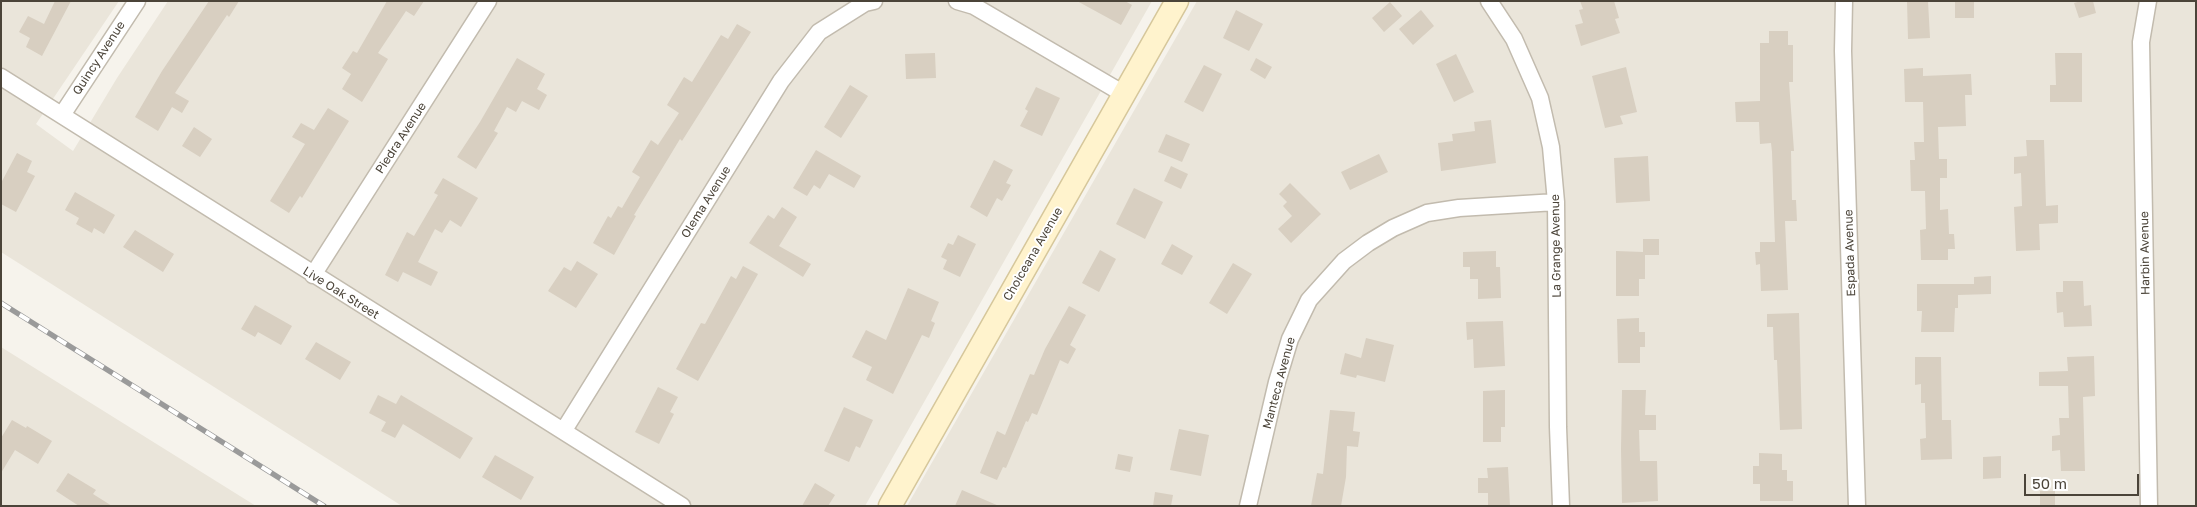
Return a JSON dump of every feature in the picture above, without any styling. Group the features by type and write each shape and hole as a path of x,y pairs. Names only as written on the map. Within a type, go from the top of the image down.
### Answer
{"street":[{"name":"Quincy Avenue","path":"62,116 136,1"},
{"name":"Piedra Avenue","path":"313,276 488,1"},
{"name":"Olema Avenue","path":"564,430 780,81 819,32 865,3 874,1"},
{"path":"957,1 974,6 1124,94"},
{"name":"Choiceana Avenue","path":"890,506 1176,1"},
{"name":"La Grange Avenue","path":"1489,1 1514,39 1540,98 1551,147 1556,202 1558,427 1561,506"},
{"name":"Espada Avenue","path":"1844,1 1843,51 1857,506"},
{"name":"Harbin Avenue","path":"2148,1 2141,42 2149,506"},
{"name":"Live Oak Street","path":"1,78 313,276 564,430 682,506"},
{"name":"Manteca Avenue","path":"1248,506 1277,382 1290,339 1309,300 1344,261 1368,243 1393,228 1427,213 1459,208 1556,202"}],"shaded area":[{"path":"1,1 119,1 36,124 73,151 117,78 168,1 1152,1 865,506 402,506 1,252"},
{"path":"1197,1 2196,1 2196,506 907,506"},
{"path":"1,347 256,506 1,506"}],"building":[{"path":"55,1 71,1 42,56 26,47 30,38 19,32 28,16 44,24"},
{"path":"209,1 239,1 229,17 227,15 175,93 189,101 182,113 172,107 158,131 135,117 162,71"},
{"path":"387,1 424,1 414,16 406,11 378,53 388,59 362,102 342,89 351,74 342,68 353,51 357,53"},
{"path":"1077,1 1125,1 1132,5 1121,25"},
{"path":"1580,1 1614,1 1619,18 1615,19 1620,33 1581,46 1575,25 1583,23 1579,10 1583,9"},
{"path":"1907,1 1928,1 1930,38 1908,39"},
{"path":"1955,1 1974,1 1974,18 1955,18"},
{"path":"2093,1 2096,13 2079,18 2074,3"},
{"path":"1390,2 1402,16 1384,32 1372,18"},
{"path":"1236,10 1263,24 1249,51 1223,38"},
{"path":"1421,10 1434,26 1413,45 1399,29"},
{"path":"737,24 751,32 682,141 680,139 634,215 636,216 614,255 593,243 608,216 611,218 618,206 622,208 640,177 632,172 651,140 658,145 679,113 667,105 684,77 692,82 721,35 728,39"},
{"path":"1769,31 1788,31 1788,45 1793,45 1793,82 1789,82 1794,151 1791,151 1792,200 1796,200 1797,221 1785,221 1788,290 1761,291 1760,264 1756,265 1755,252 1760,252 1760,242 1775,242 1771,143 1760,144 1759,122 1736,122 1735,102 1760,101 1760,43 1769,43"},
{"path":"935,53 936,78 906,79 905,54"},
{"path":"2055,53 2082,53 2082,102 2050,102 2050,85 2056,85"},
{"path":"1456,54 1474,92 1454,102 1436,64"},
{"path":"517,58 545,74 537,89 547,95 539,110 522,101 516,112 507,107 494,131 498,133 476,169 457,157 480,122"},
{"path":"1256,58 1272,67 1265,79 1250,70"},
{"path":"1204,65 1222,74 1203,112 1184,102"},
{"path":"1626,67 1637,112 1620,116 1623,124 1605,128 1592,76"},
{"path":"1923,68 1923,76 1971,74 1972,95 1965,95 1966,126 1938,127 1939,159 1947,159 1947,178 1940,178 1940,210 1948,209 1949,234 1954,234 1955,249 1948,249 1948,260 1921,260 1920,230 1926,229 1925,191 1911,191 1910,160 1915,160 1914,142 1924,142 1923,102 1905,102 1904,69"},
{"path":"850,85 868,96 841,138 824,127"},
{"path":"1036,87 1060,98 1042,136 1020,126 1028,111 1025,109"},
{"path":"328,108 349,121 302,198 300,196 289,213 270,201 305,144 292,137 301,123 314,130"},
{"path":"1491,120 1496,163 1441,171 1438,143 1453,141 1452,134 1475,131 1474,122"},
{"path":"194,127 212,139 200,157 182,146"},
{"path":"1166,134 1190,144 1182,162 1158,152"},
{"path":"2026,140 2044,140 2046,206 2058,205 2058,223 2039,224 2040,250 2016,251 2014,207 2022,206 2021,173 2014,174 2014,157 2027,156"},
{"path":"816,150 861,176 854,188 829,174 820,189 814,185 807,196 793,188"},
{"path":"17,153 32,161 27,172 35,176 16,212 1,204 1,183"},
{"path":"1379,154 1388,172 1350,190 1341,172"},
{"path":"1648,156 1650,201 1616,203 1614,158"},
{"path":"994,160 1013,170 1006,183 1011,185 1002,201 997,198 987,217 970,207"},
{"path":"1171,166 1188,174 1181,189 1164,181"},
{"path":"443,178 478,198 461,227 450,220 442,233 435,229 418,262 438,272 431,286 403,272 398,282 385,275 407,232 414,236 438,195 434,193"},
{"path":"1290,183 1321,214 1291,243 1278,229 1292,216 1283,206 1287,202 1279,194"},
{"path":"1134,188 1163,202 1145,239 1116,224"},
{"path":"75,192 115,215 104,234 94,228 92,233 76,224 79,218 65,210"},
{"path":"782,207 797,217 779,246 811,264 803,277 749,243 768,215 774,219"},
{"path":"135,230 174,254 163,272 123,247"},
{"path":"958,235 976,244 960,277 943,269 947,260 941,257 948,243 953,245"},
{"path":"1643,239 1659,239 1659,255 1645,255 1645,279 1639,279 1639,296 1616,296 1616,251 1643,252"},
{"path":"1172,244 1193,256 1182,275 1161,264"},
{"path":"1100,250 1116,259 1099,292 1082,283"},
{"path":"1496,251 1496,267 1500,267 1501,298 1478,299 1478,279 1470,279 1470,267 1463,267 1463,252"},
{"path":"577,261 598,274 576,308 548,291 564,267 571,271"},
{"path":"1233,263 1252,274 1227,314 1209,303"},
{"path":"743,266 758,274 698,381 676,369 701,323 705,324 731,276 736,279"},
{"path":"1991,276 1991,294 1958,295 1958,308 1955,308 1954,332 1921,332 1922,311 1917,311 1917,284 1974,284 1974,277"},
{"path":"2063,281 2083,281 2084,306 2091,305 2092,326 2064,327 2063,312 2057,313 2056,292 2063,292"},
{"path":"908,288 939,302 931,321 935,323 929,338 922,335 893,394 866,380 872,367 852,357 866,330 886,340"},
{"path":"255,305 292,326 281,345 258,332 255,337 241,329"},
{"path":"1069,306 1086,315 1070,345 1076,349 1068,364 1060,360 1037,415 1032,413 1028,422 1026,421 1006,468 1003,467 997,480 980,473 997,431 1005,435 1030,374 1034,375 1045,349"},
{"path":"1799,313 1802,429 1780,430 1777,360 1774,360 1773,327 1767,327 1767,314"},
{"path":"1639,318 1639,332 1645,332 1645,347 1640,347 1640,363 1618,363 1617,319"},
{"path":"1503,321 1505,366 1474,368 1473,339 1467,340 1466,322"},
{"path":"1366,338 1394,345 1385,382 1357,375 1356,378 1340,374 1345,353 1361,358"},
{"path":"316,342 351,362 340,380 305,359"},
{"path":"2094,356 2095,396 2083,397 2085,471 2061,471 2060,450 2052,451 2052,436 2060,435 2059,418 2069,418 2068,386 2039,386 2039,372 2068,371 2067,357"},
{"path":"1915,357 1941,357 1942,420 1951,420 1952,459 1921,460 1920,439 1926,438 1925,403 1921,403 1921,384 1915,385"},
{"path":"658,387 678,397 670,412 674,414 659,444 635,432"},
{"path":"1505,390 1505,427 1501,427 1501,442 1483,442 1483,391"},
{"path":"1622,390 1646,390 1645,415 1656,415 1656,430 1639,430 1640,461 1657,461 1658,501 1622,503"},
{"path":"378,395 396,404 401,395 473,438 460,459 403,424 395,438 381,431 386,422 369,413"},
{"path":"844,407 873,420 860,448 856,446 849,462 824,451"},
{"path":"1330,410 1355,412 1353,431 1360,432 1358,447 1347,446 1346,477 1341,506 1311,506 1317,473 1323,474"},
{"path":"12,420 26,428 27,426 52,441 38,464 15,450 1,473 1,438"},
{"path":"1179,429 1209,435 1201,476 1170,470"},
{"path":"1759,453 1782,454 1782,470 1787,470 1787,481 1793,481 1793,501 1760,501 1760,484 1753,484 1753,466 1759,466"},
{"path":"1118,454 1133,457 1130,472 1115,469"},
{"path":"495,455 534,477 521,500 482,477"},
{"path":"2001,456 2001,478 1983,479 1983,457"},
{"path":"1508,467 1510,506 1488,506 1488,493 1478,493 1478,478 1488,478 1487,468"},
{"path":"68,473 96,490 93,494 112,506 79,506 56,491"},
{"path":"815,483 835,495 828,506 802,506"},
{"path":"962,490 999,506 955,506"},
{"path":"2040,491 2055,491 2055,506 2040,506"},
{"path":"1155,492 1173,495 1171,506 1153,506"}],"railway":[{"path":"1,303 324,506"}]}
